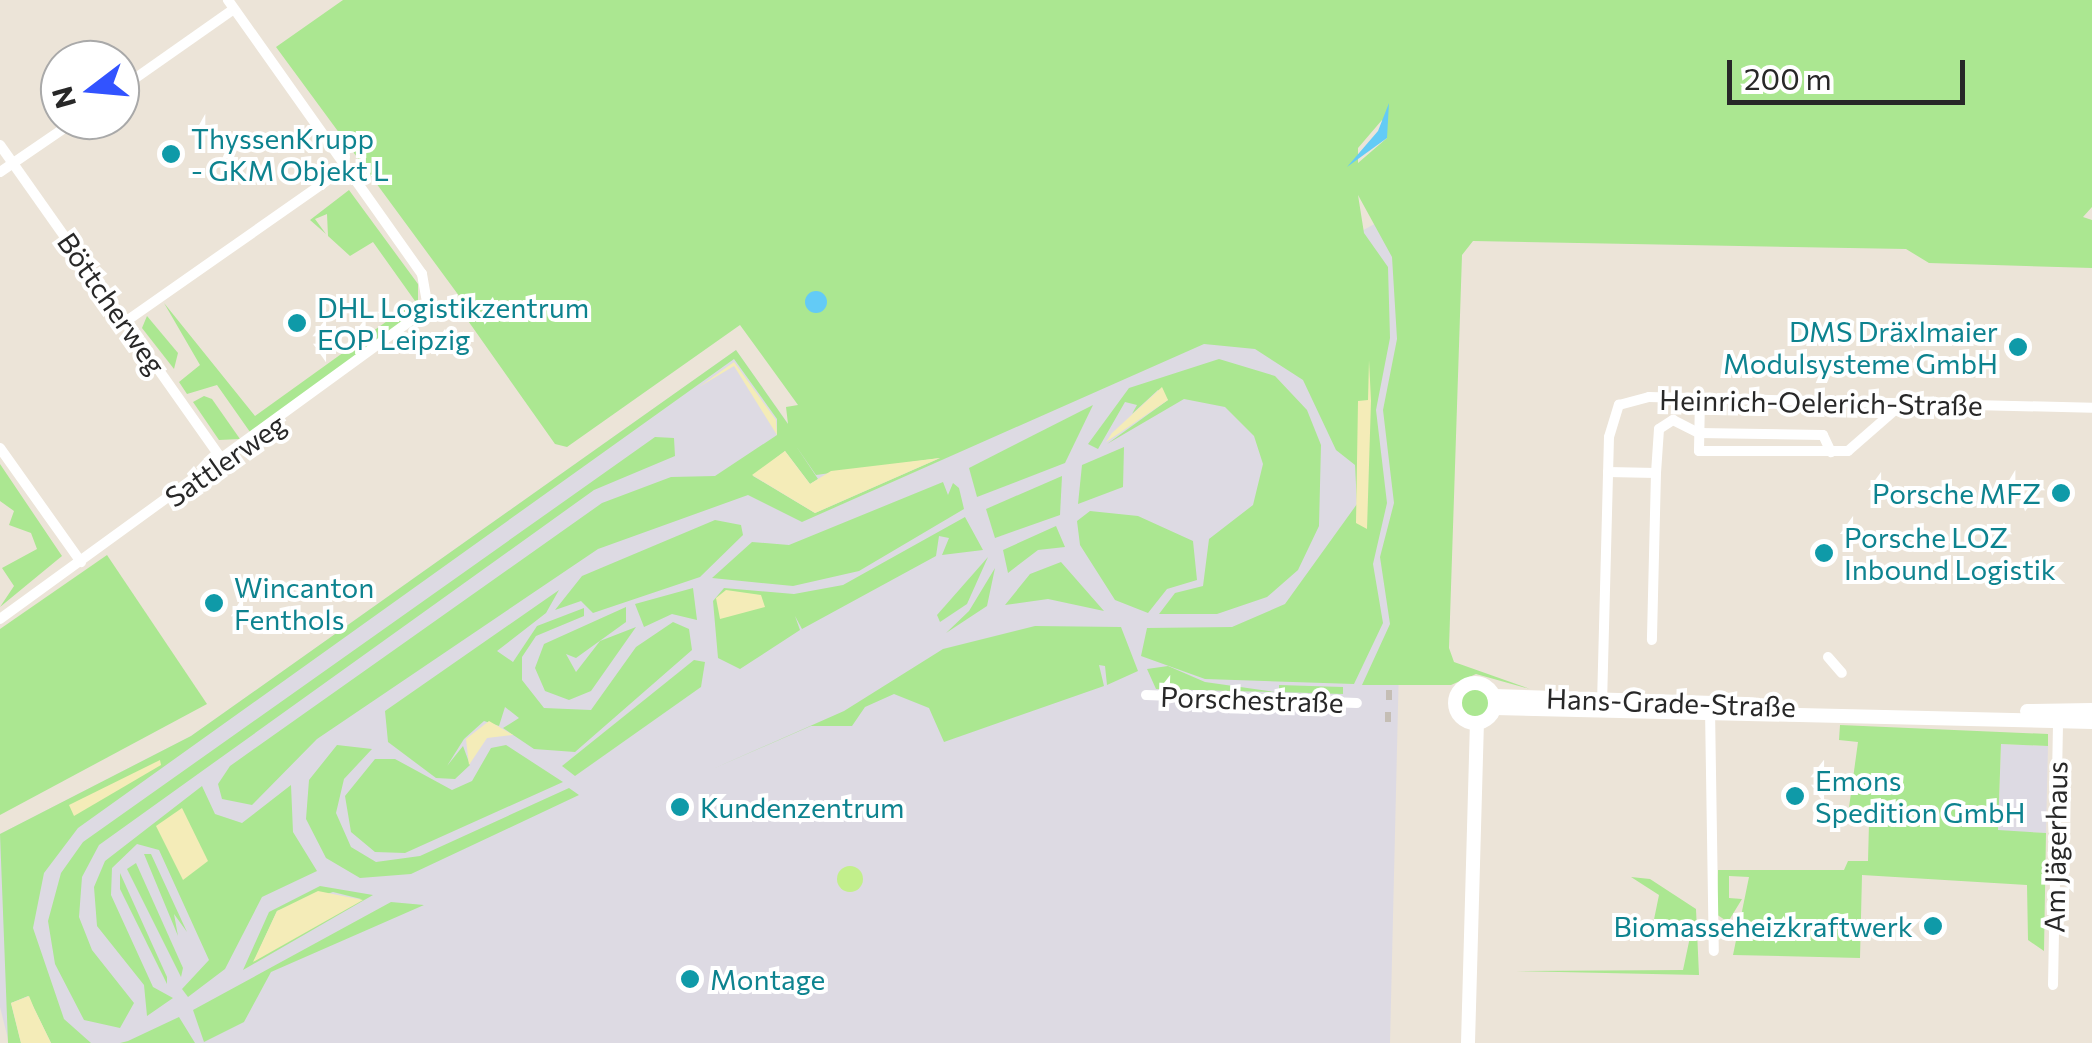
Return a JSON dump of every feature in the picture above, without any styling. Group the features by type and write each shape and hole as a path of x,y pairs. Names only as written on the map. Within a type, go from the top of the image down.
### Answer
{"street":[{"path":"125,322 346,167 232,4 140,74"},
{"path":"0,172 47,140"},
{"name":"Böttcherweg","path":"0,145 224,461"},
{"name":"Sattlerweg","path":"0,620 414,327 430,288 346,167"},
{"path":"1700,398 1699,451 1856,449 1903,403"},
{"name":"Heinrich-Oelerich-Straße","path":"1602,704 1608,472 1619,405 1700,398 2092,408"},
{"path":"1652,640 1656,473 1663,424 1680,420 1699,433 1823,434 1831,452"},
{"path":"0,448 81,562"},
{"path":"1608,472 1656,473"},
{"path":"1828,657 1842,673"},
{"name":"Hans-Grade-Straße","path":"1472,722 1456,706 1462,689 1480,684 1494,702 1976,714 2058,715 2092,710"},
{"name":"Porschestraße","path":"1146,695 1357,703"},
{"path":"1468,1043 1472,722 1494,702"},
{"path":"1710,707 1714,950"},
{"name":"Hans-Grade-Straße","path":"2058,715 2092,722"},
{"name":"Am Jägerhaus","path":"2053,986 2058,715"}],"shaded area":[{"path":"1410,204 1390,1043 9,1043 0,1007 0,834 191,736 736,350 816,463 1262,287"},
{"path":"2001,744 2048,746 2046,833 1998,831"}],"green space":[{"path":"343,0 2092,0 2092,207 2083,217 2092,220 2092,268 1929,263 1906,249 1473,241 1462,255 1449,648 1454,662 1530,689 1476,674 1451,685 1362,685 1390,624 1380,557 1394,503 1383,410 1397,339 1392,257 1358,195 1364,233 1388,267 1390,338 1376,410 1387,503 1373,564 1383,623 1354,684 1205,679 1141,656 1147,628 1232,627 1285,604 1357,504 1355,465 1336,450 1303,380 1255,349 1204,344 802,522 748,495 598,549 317,739 252,805 222,799 218,784 230,766 602,503 671,477 715,476 777,435 777,419 734,359 78,828 44,873 33,928 64,1019 91,1043 51,1043 28,996 11,1003 21,1043 8,1043 0,834 191,736 736,350 788,424 786,407 798,405 740,325 567,447 555,444 459,308 465,304 276,47","holes":["1382,120 1387,138 1358,163 1358,148","796,446 816,475 940,458 815,513 753,476 785,451 810,484 818,479"]},
{"path":"349,190 418,284 418,310 250,432 217,385 187,394 179,382 200,365 164,303 255,416 415,301 373,242 350,256 328,236 327,214 315,219 326,234 310,220"},
{"path":"147,316 178,353 174,369 142,328"},
{"path":"1219,359 1275,376 1307,410 1321,445 1319,526 1298,570 1267,597 1217,614 1159,614 1175,593 1203,586 1209,539 1253,505 1263,464 1254,436 1225,407 1184,399 1107,444 1168,400 1158,390 1132,414 1137,405 1125,402 1098,449 1088,444 1129,388"},
{"path":"204,396 212,399 240,439 219,440 193,402"},
{"path":"1093,405 1065,463 977,497 969,468"},
{"path":"655,437 674,438 675,456 594,490 99,845 82,877 79,917 92,950 134,1003 120,1028 84,1020 55,964 48,921 61,873 83,842"},
{"path":"1124,447 1123,487 1078,504 1082,465"},
{"path":"0,464 62,556 0,607 14,586 2,568 37,549 31,533 9,525 14,511 0,501"},
{"path":"1062,476 1060,515 995,538 986,509"},
{"path":"943,482 948,495 953,483 959,488 964,509 859,571 793,586 712,578 752,542 789,545"},
{"path":"1090,511 1138,516 1193,541 1197,580 1167,589 1148,613 1115,600 1080,545 1077,521"},
{"path":"965,517 983,550 942,555 949,538 939,536 936,556 802,629 795,616 800,630 740,669 718,658 713,601 724,588 794,594 843,585"},
{"path":"715,520 741,525 743,535 700,577 593,613 581,601 555,610 582,576"},
{"path":"1056,526 1065,547 1038,550 1008,573 1003,550"},
{"path":"107,555 207,704 0,815 0,629"},
{"path":"988,557 967,604 940,622 937,615"},
{"path":"1061,562 1104,611 1048,599 1005,605 1030,574"},
{"path":"995,568 987,606 946,633 969,611"},
{"path":"693,588 697,620 672,614 644,627 635,604"},
{"path":"559,590 546,613 497,651 513,662 537,626 584,608 584,616 536,636 522,657 522,680 544,708 591,710 636,647 673,622 689,629 692,650 575,752 534,749 503,728 519,718 505,707 499,726 484,721 464,739 447,766 463,746 470,765 455,779 436,778 388,742 385,711"},
{"path":"626,607 626,622 576,658 566,654 576,672 600,641 636,627 591,691 569,700 545,691 535,668 544,644"},
{"path":"1035,626 1121,627 1138,671 1107,685 1105,666 1099,665 1104,686 944,742 929,708 894,694 865,707 852,726 811,726 708,771 844,711 943,649"},
{"path":"694,660 705,662 701,687 575,776 562,766"},
{"path":"1168,666 1205,682 1276,692 1156,689 1147,669"},
{"path":"1279,685 1343,687 1343,694 1279,692"},
{"path":"1476,688 1487,692 1491,703 1487,714 1476,718 1465,714 1461,703 1465,692"},
{"path":"1840,725 2048,734 2048,746 2001,744 1998,830 2046,833 2044,951 2028,940 2027,885 1862,875 1860,958 1733,955 1749,877 1729,876 1729,898 1742,899 1728,922 1716,914 1718,870 1844,870 1848,861 1868,861 1869,823 1847,822 1858,742 1839,740"},
{"path":"337,745 372,749 344,779 336,813 351,847 376,862 420,856 569,788 579,795 411,874 360,878 326,858 306,819 309,780"},
{"path":"506,745 563,782 405,853 375,852 351,832 345,796 375,759 395,759 452,790 472,781 491,748"},
{"path":"291,785 293,832 317,871 262,897 225,969 188,997 182,989 209,960 159,850 137,844 112,868 111,895 153,987 173,998 147,1016 144,985 97,926 94,887 105,861 202,786 215,814 242,823"},
{"path":"144,854 151,854 187,932 174,914 178,936"},
{"path":"136,863 183,968 181,977 127,869"},
{"path":"850,866 859,870 863,879 859,888 850,892 841,888 837,879 841,870"},
{"path":"120,873 167,977 167,984 120,889"},
{"path":"1631,877 1650,879 1696,909 1699,975 1516,971 1683,970 1690,937 1684,929 1651,934 1659,895"},
{"path":"320,886 373,895 243,970 269,912","holes":["333,892 361,899 254,961 277,911"]},
{"path":"391,902 424,905 271,972 244,1022 204,1042 193,1010"},
{"path":"179,1017 195,1043 120,1043 128,1041"}],"sand":[{"path":"1369,360 1367,529 1356,523 1358,401 1368,400"},
{"path":"734,362 776,420 777,435 734,366 699,387"},
{"path":"1162,387 1168,400 1106,442 1112,433"},
{"path":"785,451 810,484 831,471 940,458 815,513 752,475"},
{"path":"726,590 761,595 765,607 720,619 716,598"},
{"path":"489,721 513,735 487,738 469,765 466,739"},
{"path":"160,760 161,765 74,816 69,805"},
{"path":"182,808 208,861 183,880 156,826"},
{"path":"318,891 363,900 253,962 277,911"},
{"path":"29,996 51,1043 21,1043 11,1003"}],"water":[{"path":"1389,103 1387,138 1347,167 1378,131"},
{"path":"816,291 824,294 824,310 816,313 808,310 805,302 808,294"}],"tunnel":[{"path":"1386,695 1392,695"},
{"path":"1385,717 1391,717"}],"place":[{"name":"ThyssenKrupp - GKM Objekt L","path":"171,154"},
{"name":"DHL Logistikzentrum EOP Leipzig","path":"297,323"},
{"name":"DMS Dräxlmaier Modulsysteme GmbH","path":"2018,347"},
{"name":"Porsche MFZ","path":"2061,493"},
{"name":"Porsche LOZ Inbound Logistik","path":"1824,553"},
{"name":"Wincanton Fenthols","path":"214,603"},
{"name":"Emons Spedition GmbH","path":"1795,796"},
{"name":"Kundenzentrum","path":"680,807"},
{"name":"Biomasseheizkraftwerk","path":"1933,926"},
{"name":"Montage","path":"690,979"}]}
